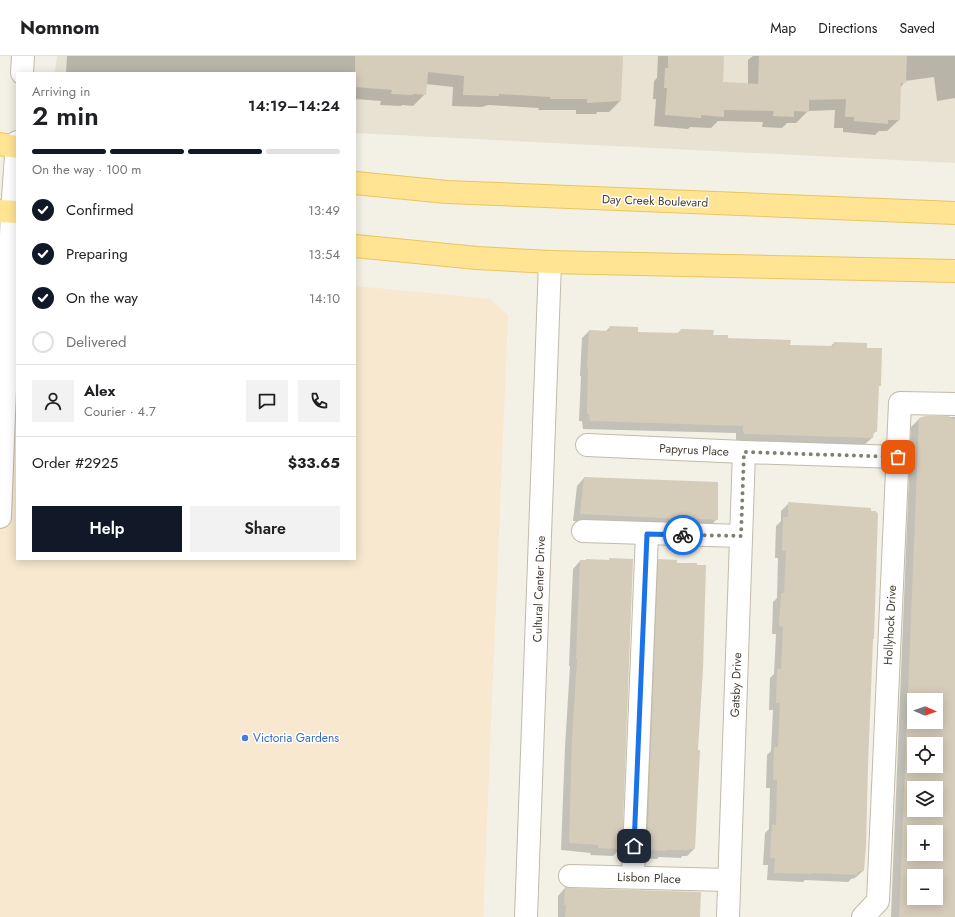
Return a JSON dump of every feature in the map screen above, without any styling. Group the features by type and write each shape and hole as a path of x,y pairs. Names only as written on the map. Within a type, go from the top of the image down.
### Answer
{"main road":[{"path":"0,144 16,147"},
{"name":"Day Creek Boulevard","path":"356,183 447,192 955,213"},
{"path":"356,246 477,258 550,262 955,271"}],"street":[{"path":"22,72 24,56"},
{"path":"0,517 10,211 16,156"},
{"name":"Cultural Center Drive","path":"526,917 550,262"},
{"name":"Hollyhock Drive","path":"871,909 900,403 955,404"},
{"name":"Papyrus Place","path":"587,445 898,457"},
{"name":"Gatsby Drive","path":"728,917 744,452"},
{"path":"583,531 741,536"},
{"path":"633,878 647,534"},
{"name":"Lisbon Place","path":"570,876 729,880"}],"shaded area":[{"path":"57,56 955,56 955,163 356,133 356,72 55,72"},
{"name":"Victoria Gardens","path":"0,270 16,272 16,560 356,560 356,286 490,299 508,315 483,917 0,917"}],"building":[{"path":"355,56 623,56 621,101 587,103 587,99 550,99 550,97 499,94 499,96 463,95 464,76 428,72 426,95 391,94 392,90 356,87"},
{"path":"668,56 724,56 723,82 758,84 759,56 907,56 906,83 901,83 900,120 888,120 888,124 854,121 854,117 845,117 846,99 809,100 809,112 794,111 794,117 773,116 774,111 724,110 724,117 701,115 701,118 665,115 667,88 664,88 665,68 668,68"},
{"path":"610,326 638,327 638,332 680,333 681,329 714,330 713,335 728,335 728,338 791,340 790,345 834,346 834,342 867,343 867,348 882,348 881,386 879,386 877,432 874,431 873,438 744,434 743,426 590,421 589,414 587,414 589,330 609,331"},
{"path":"926,416 949,416 949,418 955,419 955,917 899,917 907,717 907,729 943,729 943,693 908,693 919,418"},
{"path":"584,477 718,482 718,520 580,514"},
{"path":"788,502 871,508 871,511 876,511 878,513 866,846 864,871 857,872 857,875 774,873 775,858 770,858 772,824 776,825 777,780 773,780 774,747 778,747 780,703 776,703 777,669 781,669 783,627 779,626 781,593 784,593 786,551 782,551 783,517 788,517"},
{"path":"609,558 633,559 622,849 598,848 598,845 569,843 580,560 609,560"},
{"path":"658,559 677,560 677,563 697,563 697,565 706,565 695,849 689,850 647,850"},
{"path":"565,887 701,892 700,917 565,917"}],"way so far":[{"path":"683,535 741,536 744,452 898,457"}],"place":[{"name":"Victoria Gardens","path":"245,738"}],"route":[{"path":"634,846 647,534 683,535"}]}
